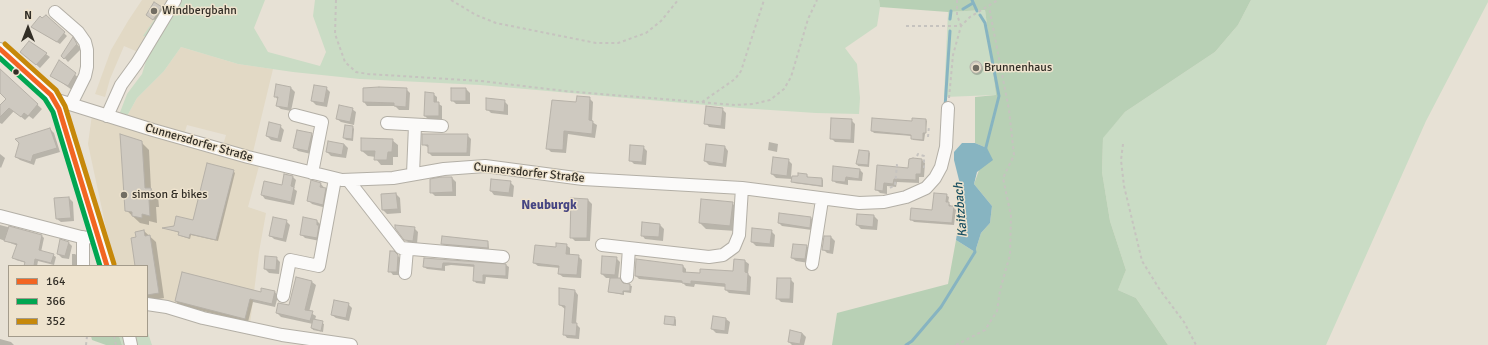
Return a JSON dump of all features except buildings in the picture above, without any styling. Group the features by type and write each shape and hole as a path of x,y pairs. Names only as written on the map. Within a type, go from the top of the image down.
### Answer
{"street":[{"path":"107,116 121,85 137,63 175,0"},
{"path":"55,12 78,32 85,42 87,50 87,67 85,76 71,104"},
{"path":"0,48 54,100 66,127 107,265"},
{"name":"Cunnersdorfer Straße","path":"54,100 248,157 335,179 379,179 451,168 485,166 584,179 742,188 822,200 859,203 884,202 906,197 926,188 941,168 946,147 948,108"},
{"path":"295,115 322,122 312,173"},
{"path":"387,123 442,126"},
{"path":"413,174 415,125"},
{"path":"284,296 290,260 319,266 335,179"},
{"path":"348,180 401,248 503,257"},
{"path":"602,245 709,257 723,255 734,247 739,235 742,188"},
{"path":"812,264 822,200"},
{"path":"0,216 83,237 97,236"},
{"path":"83,237 83,265"},
{"path":"627,277 629,248"},
{"path":"405,273 407,249"},
{"path":"148,304 167,307 203,318 282,335 351,345"}],"path":[{"path":"336,0 334,18 336,40 345,62 356,72 481,81 565,91 702,102 753,104 770,100 784,89 791,78 808,18 817,0"},
{"path":"451,0 476,15 496,23 574,40 596,43 618,43 646,33 661,21 678,0"},
{"path":"457,4 460,0"},
{"path":"702,102 735,79 741,71 764,0"},
{"path":"958,0 957,15 961,26"},
{"path":"948,108 953,55 961,26 970,17 989,7 998,0"},
{"path":"956,345 985,330 997,311 1000,290 1010,255 1011,216 1004,178 1014,155 1009,110 989,7"},
{"path":"906,26 961,26"},
{"path":"928,137 929,126"},
{"path":"1123,144 1121,160 1124,186 1142,261 1160,290 1184,322 1196,345"},
{"path":"917,156 918,154 924,156 924,168"},
{"path":"889,189 895,185 897,165 895,164"}],"shaded area":[{"path":"142,0 168,0 144,36 147,37 138,52 124,46 110,79 105,97 95,94 111,50"},
{"path":"181,47 238,64 273,69 253,152 262,155 248,207 266,213 259,252 249,332 148,309 148,265 116,265 106,228 88,144 93,107 126,118 137,98 164,71","holes":["187,125 226,135 223,145 184,135"]}],"green space":[{"path":"168,0 265,0 254,28 268,52 320,66 326,52 313,16 315,0 879,0 880,7 877,26 845,48 857,64 860,98 859,114 740,108 480,85 360,79 293,72 238,64 181,47 164,71 137,98 126,118 119,115 127,94 142,74 153,38 143,36"},
{"path":"879,0 1251,0 1238,25 1215,52 1125,112 1103,138 1102,172 1110,221 1126,270 1118,290 1136,298 1168,345 832,345 837,313 948,284 956,240 975,252 981,233 990,223 992,206 974,184 987,148 975,143 975,97 996,95 985,10 948,12 880,7"},
{"path":"1251,0 1488,0 1488,2 1426,121 1326,345 1168,345 1136,298 1118,290 1126,270 1110,221 1102,172 1103,137 1125,112 1215,52 1238,25"},
{"path":"985,10 996,95 944,97 948,12"},
{"path":"148,333 152,345 122,345 119,337 148,337"},
{"path":"91,337 119,337 122,345 106,345 92,340"}],"water":[{"path":"962,143 975,143 987,148 993,160 977,172 974,184 992,206 990,223 981,233 975,252 956,240 963,196 954,160 954,152"}],"waterway":[{"name":"Kaitzbach","path":"972,0 977,11"},
{"path":"963,9 973,3"},
{"path":"950,19 951,11"},
{"name":"Kaitzbach","path":"980,15 985,23 999,96 985,151"},
{"path":"945,107 950,31"},
{"name":"Kaitzbach","path":"906,345 912,341 941,307 975,252 974,248"}],"transit line":[{"name":"352","path":"5,44 56,90 65,106 114,264"},
{"name":"164","path":"0,49 51,95 59,109 107,265"},
{"name":"366","path":"0,58 45,99 53,112 100,265"}],"place":[{"name":"Windbergbahn","path":"154,11"},
{"name":"Brunnenhaus","path":"976,68"},
{"name":"simson & bikes","path":"124,195"}],"district":[{"name":"Neuburgk","path":"549,206"}]}
